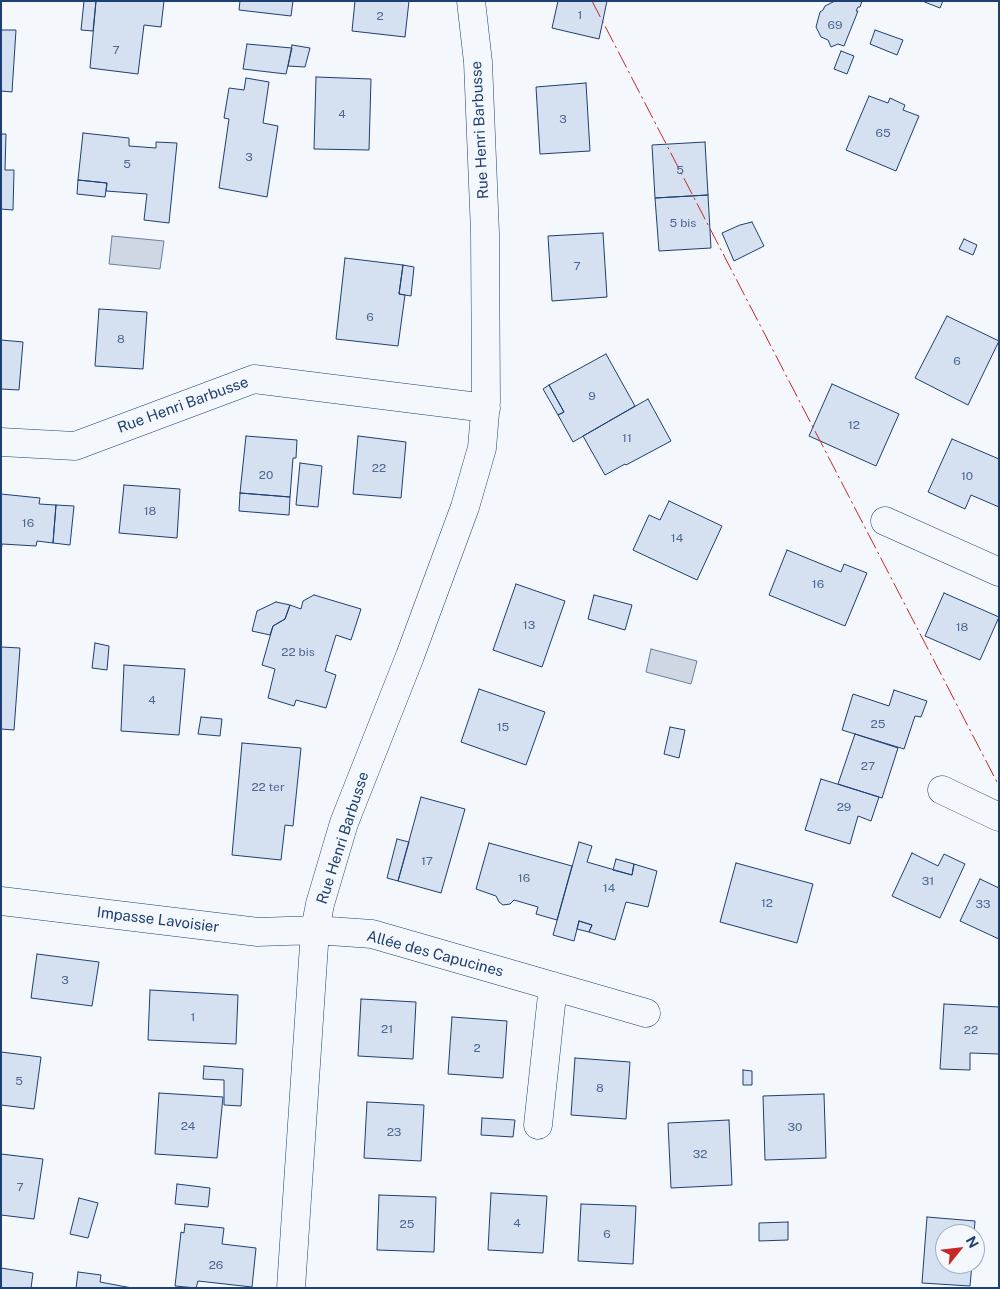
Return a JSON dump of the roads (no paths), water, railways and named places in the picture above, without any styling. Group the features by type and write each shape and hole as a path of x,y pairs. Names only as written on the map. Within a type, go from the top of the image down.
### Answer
{"street":[{"name":"Rue Henri Barbusse","path":"291,1288 315,930 325,884 344,823 410,656 473,483 482,448 486,408 485,233 478,62 471,1"},
{"name":"Rue Henri Barbusse","path":"1,442 75,446 254,379 486,408"},
{"path":"885,521 999,572"},
{"path":"942,790 999,817"},
{"name":"Impasse Lavoisier","path":"1,901 258,932 315,930"},
{"name":"Allée des Capucines","path":"315,930 372,934 646,1013"},
{"path":"538,1125 553,986"}]}
